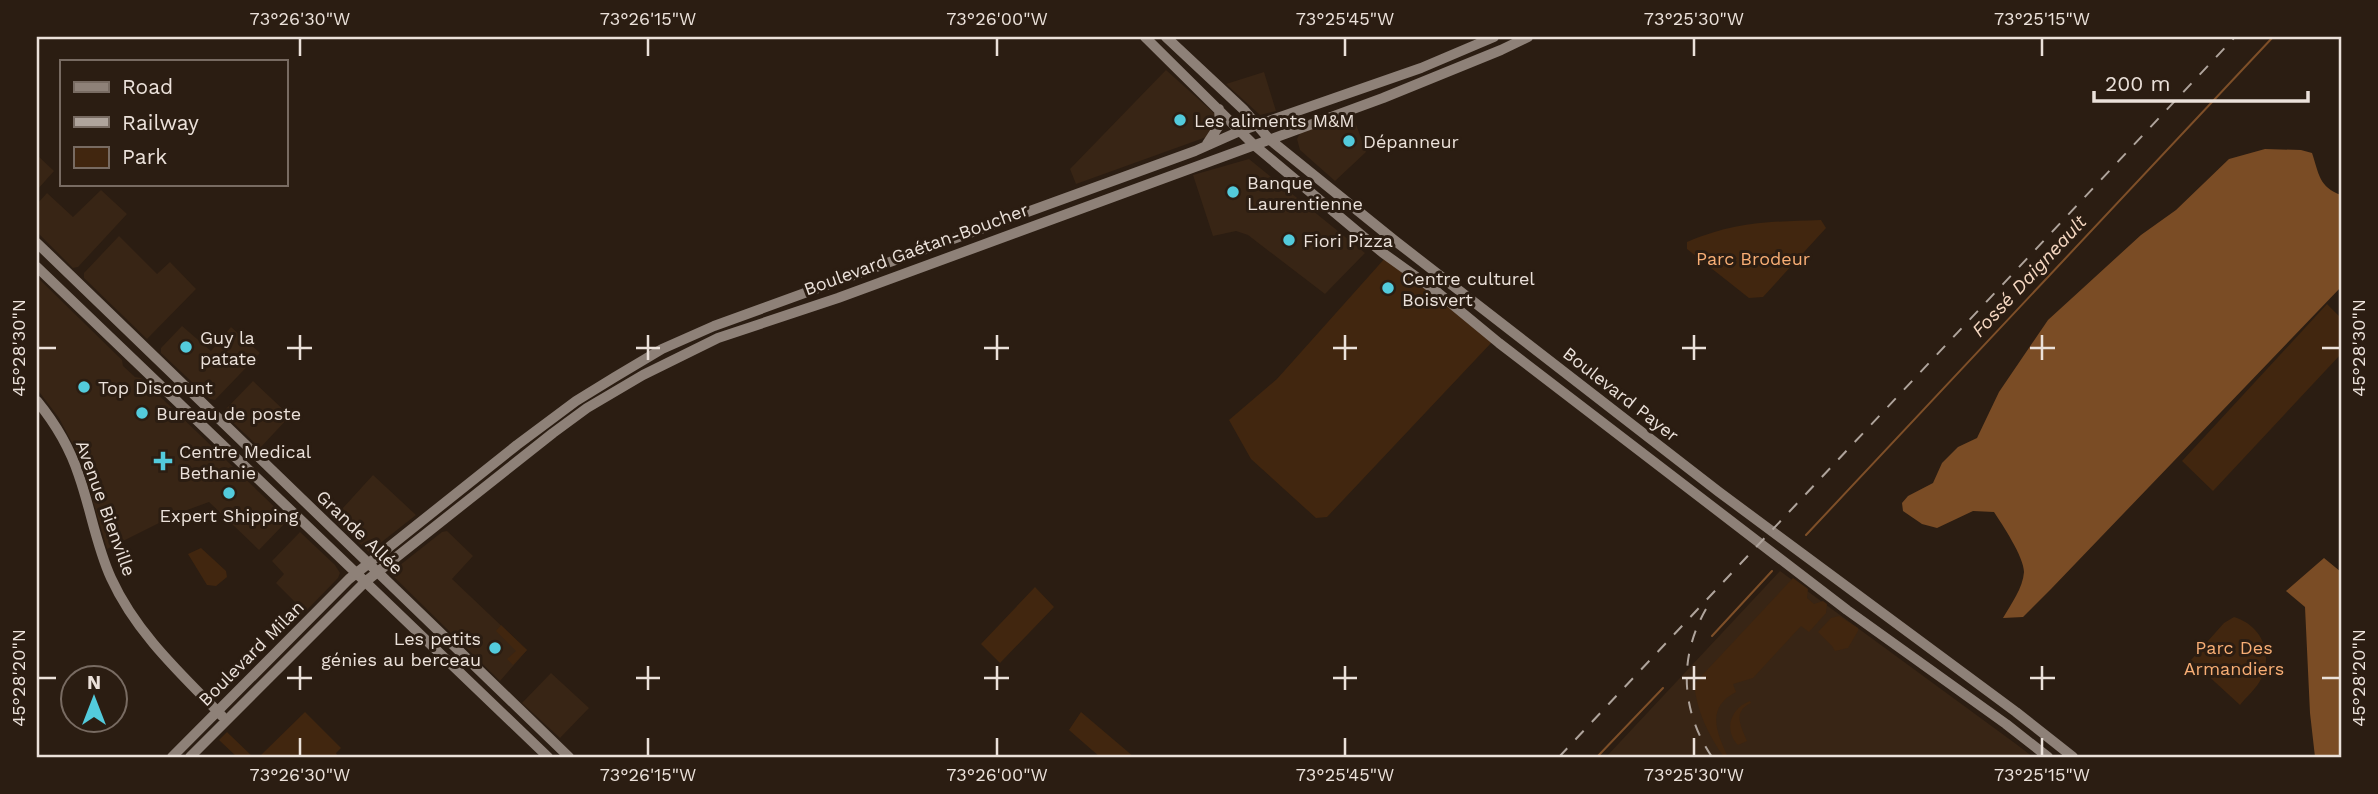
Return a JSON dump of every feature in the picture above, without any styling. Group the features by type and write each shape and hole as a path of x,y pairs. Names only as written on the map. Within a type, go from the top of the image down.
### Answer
{"main road":[{"name":"Boulevard Payer","path":"1145,37 1254,145 1383,253 1436,291 1499,343 1847,610 2048,757"},
{"name":"Boulevard Payer","path":"1166,37 1244,110 1269,139 1519,338 2073,757"},
{"name":"Boulevard Gaétan-Boucher","path":"355,573 516,445 576,401 662,349 714,326 1093,188 1240,131 1421,68 1494,37"},
{"name":"Boulevard Gaétan-Boucher","path":"365,582 565,424 609,395 688,352 718,338 838,298 1383,98 1528,37"},
{"path":"1205,146 1220,124 1219,109"},
{"path":"1319,200 1329,187"},
{"path":"1093,188 1098,201"},
{"name":"Grande Allée","path":"37,243 569,757"},
{"name":"Grande Allée","path":"37,267 548,757"},
{"name":"Avenue Bienville","path":"37,401 55,426 71,456 80,478 98,547 115,587 153,645 227,720"},
{"path":"1697,494 1706,482"},
{"name":"Boulevard Milan","path":"172,757 355,573"},
{"name":"Boulevard Milan","path":"190,757 365,582"}],"shaded area":[{"path":"1166,70 1215,114 1217,120 1212,135 1076,184 1070,169"},
{"path":"1264,72 1276,111 1260,115 1226,84"},
{"path":"1352,113 1366,152 1335,181 1300,150 1297,139 1300,133"},
{"path":"2265,149 2312,153 2324,184 2341,195 2341,287 2023,617 2003,618 2019,590 2024,572 2017,550 1994,512 1973,511 1937,528 1922,524 1903,511 1902,503 1908,496 1933,483 1942,463 1958,447 1977,438 1999,392 2048,320 2141,235 2176,210 2229,159"},
{"path":"37,155 54,171 37,190"},
{"path":"1249,159 1365,253 1325,294 1248,235 1236,231 1213,236 1193,175"},
{"path":"101,190 127,214 78,267 73,268 37,232 37,204 47,193 73,217"},
{"path":"119,236 157,274 170,262 196,289 147,339 84,278 84,273"},
{"path":"37,277 122,360 123,366 135,377 141,378 288,520 259,550 209,502 179,513 107,549 81,460 59,418 37,389"},
{"path":"182,326 211,351 231,327 260,353 215,400 210,399 161,353 161,348"},
{"path":"253,381 290,416 260,448 225,415 225,410"},
{"path":"373,475 416,515 369,552 333,519"},
{"path":"447,531 473,556 452,579 527,650 500,681 393,576 395,569 442,532"},
{"path":"300,532 340,573 305,612 276,583 284,574 272,561"},
{"path":"2324,558 2341,572 2341,757 2315,757 2305,607 2286,591"},
{"path":"1780,571 2016,744 2033,757 1606,757"},
{"path":"551,673 589,708 560,738 522,703"}],"green space":[{"name":"Parc Brodeur","path":"1821,220 1826,228 1763,297 1749,298 1687,249 1687,242 1738,226"},
{"path":"1386,257 1492,342 1327,517 1316,518 1251,459 1229,420 1277,379"},
{"path":"2327,304 2341,318 2341,354 2213,491 2182,461"},
{"path":"201,548 226,571 227,577 216,586 207,585 188,554"},
{"path":"1793,578 1808,589 1807,598 1814,604 1823,601 1827,604 1826,613 1809,632 1801,626 1753,678 1733,684 1736,692 1726,698 1717,713 1720,739 1728,757 1724,757 1704,722 1694,684"},
{"path":"1035,587 1054,607 1000,663 981,644"},
{"path":"1839,616 1858,628 1858,631 1848,648 1835,651 1818,632 1831,618"},
{"name":"Parc Des Armandiers","path":"2234,617 2258,633 2266,659 2259,682 2240,705 2191,660 2224,623"},
{"path":"501,625 527,650 513,665 507,659 516,651 496,631"},
{"path":"1750,701 1740,715 1747,741 1738,745 1731,732 1731,720 1743,704"},
{"path":"305,712 341,748 336,753 338,757 259,757"},
{"path":"1081,712 1134,757 1100,757 1069,730"},
{"path":"227,732 253,757 237,757 219,740"}],"waterway":[{"name":"Fossé Daigneault","path":"1806,535 2273,37"},
{"name":"Fossé Daigneault","path":"1712,636 1772,571"},
{"name":"Fossé Daigneault","path":"1597,757 1663,688"}],"railway":[{"path":"1559,757 2235,37"},
{"path":"1706,609 1691,646 1687,684 1694,721 1712,757"}],"place":[{"name":"Les aliments M&M","path":"1180,120"},
{"name":"Dépanneur","path":"1349,141"},
{"name":"Banque Laurentienne","path":"1233,192"},
{"name":"Fiori Pizza","path":"1289,240"},
{"name":"Centre culturel Boisvert","path":"1388,288"},
{"name":"Guy la patate","path":"186,347"},
{"name":"Top Discount","path":"84,387"},
{"name":"Bureau de poste","path":"142,413"},
{"name":"Centre Medical Bethanie","path":"163,461"},
{"name":"Expert Shipping","path":"229,493"},
{"name":"Les petits génies au berceau","path":"495,648"}]}
